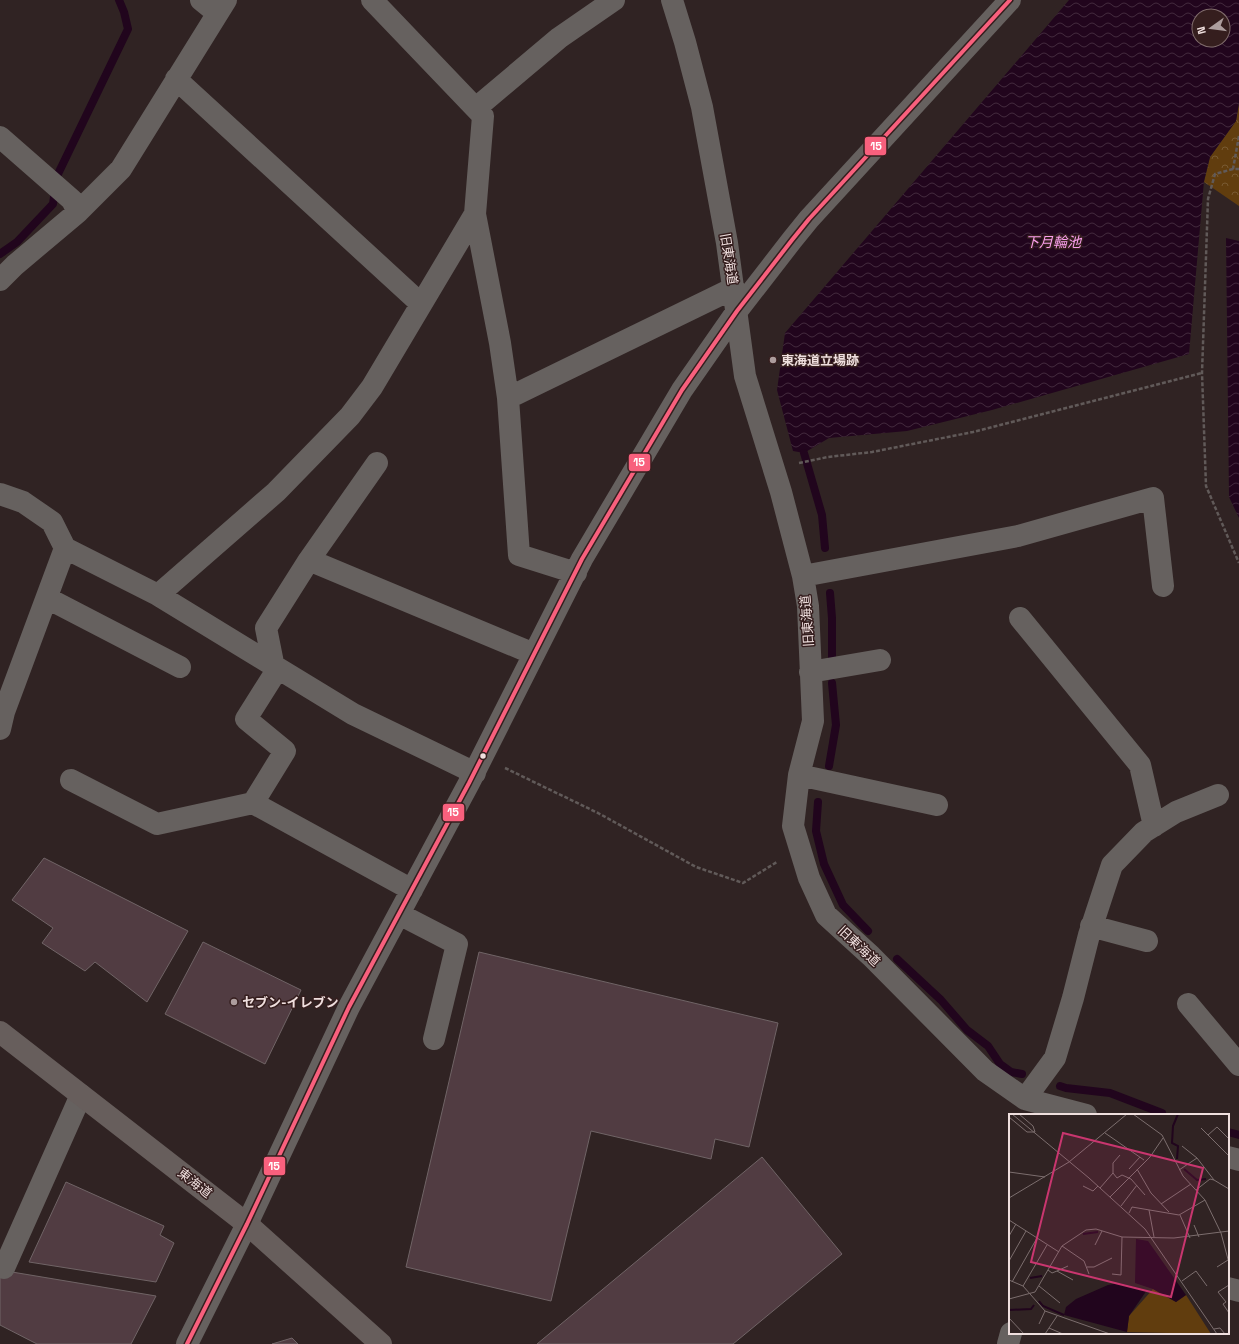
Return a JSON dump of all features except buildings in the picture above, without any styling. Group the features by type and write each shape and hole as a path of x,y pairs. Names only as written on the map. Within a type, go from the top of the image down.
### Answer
{"highway":[{"name":"東海道","path":"0,1032 247,1224 381,1344"}],"street":[{"path":"372,0 483,116 475,214 500,343 508,398 519,555 576,572"},
{"path":"476,108 559,38 614,0"},
{"name":"旧東海道","path":"672,0 702,107 727,243 745,376 804,576 808,606 813,721 799,775 793,826 809,878 826,915 871,956 985,1071 1025,1099 1082,1114"},
{"path":"187,1344 247,1224 348,1007 479,765 582,560 682,390 737,311 809,219 1010,0"},
{"path":"0,280 75,206 121,168 176,79 214,4"},
{"path":"176,79 421,304"},
{"path":"0,137 75,206"},
{"path":"158,595 276,492 350,416 372,387 475,214"},
{"path":"508,398 734,288"},
{"path":"253,803 285,752 246,720 275,673 266,628 309,560 377,463"},
{"path":"0,494 23,502 52,522 65,548 158,595 353,714 479,765"},
{"path":"804,576 1018,536 1153,498 1163,586"},
{"path":"0,729 4,712 65,548"},
{"path":"309,560 534,654"},
{"path":"47,598 180,667"},
{"path":"1020,618 1140,764 1154,826"},
{"path":"810,672 880,660"},
{"path":"799,775 937,805"},
{"path":"71,780 157,824 253,803 412,890"},
{"path":"1025,1099 1055,1058 1092,926 1112,865 1144,832 1176,812 1218,795"},
{"path":"399,914 457,944 434,1039"},
{"path":"1092,926 1148,940"},
{"path":"1188,1004 1239,1065"},
{"path":"4,1268 81,1095"},
{"path":"1229,1157 1239,1160"},
{"path":"1229,1288 1239,1291"},
{"path":"1008,1344 1011,1334"}],"path":[{"path":"1233,168 1239,136"},
{"path":"1239,169 1233,168 1215,174 1208,199 1202,373 1206,486 1239,563"},
{"path":"796,464 824,458 872,452 973,432 1202,373"},
{"path":"479,765 598,813 696,867 743,883 800,849"}],"green space":[{"path":"1239,103 1239,206 1204,182 1210,157 1236,121"}],"water":[{"name":"下月輪池","path":"1069,0 1239,0 1239,103 1236,121 1210,157 1204,181 1189,354 992,410 907,431 829,438 804,453 793,451 777,390 785,333"},
{"path":"1226,238 1239,241 1239,518 1229,497"}],"waterway":[{"path":"0,254 17,242 53,204 57,176 128,29 124,12 119,0"},
{"path":"804,453 822,515 825,548"},
{"path":"830,593 832,618 832,657"},
{"path":"829,766 836,725 832,683"},
{"path":"818,802 816,831 824,864 843,905 868,931"},
{"path":"897,959 941,1000 967,1030 988,1046 1000,1064 1011,1072 1022,1074"},
{"path":"1060,1086 1110,1093 1162,1113"},
{"path":"1229,1132 1239,1135"}],"transit line":[{"name":"15","path":"187,1344 247,1224 349,1007 469,783 582,559 682,390 737,311 809,219 1010,0"}],"place":[{"name":"東海道立場跡","path":"773,360"},
{"name":"セブン-イレブン","path":"234,1002"}]}
